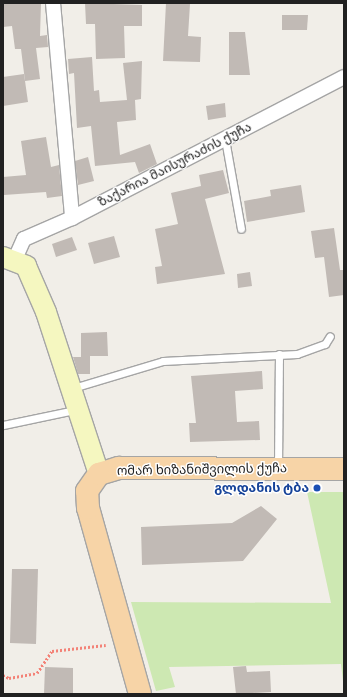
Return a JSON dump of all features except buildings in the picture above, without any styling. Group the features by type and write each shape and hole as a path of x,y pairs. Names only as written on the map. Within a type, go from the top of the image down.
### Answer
{"main road":[{"name":"ომარ ხიზანიშვილის ქუჩა","path":"140,694 88,508 87,491 99,474 118,468 344,469"}],"street":[{"path":"53,3 72,218"},
{"name":"ზაქარია მაისურაძის ქუჩა","path":"99,474 75,410 46,312 26,266 9,258 24,239 72,218 344,77"}],"lane":[{"path":"226,139 241,229"},
{"path":"69,389 163,361 279,354 313,350 325,344 330,336"},
{"path":"278,469 279,354"},
{"path":"3,425 75,410"}],"path":[{"path":"3,675 9,678 37,673 52,651 106,645"}],"green space":[{"path":"307,492 344,492 344,690 341,664 169,667 175,687 156,691 131,602 331,603"}],"place":[{"name":"გლდანის ტბა","path":"317,488"}]}
